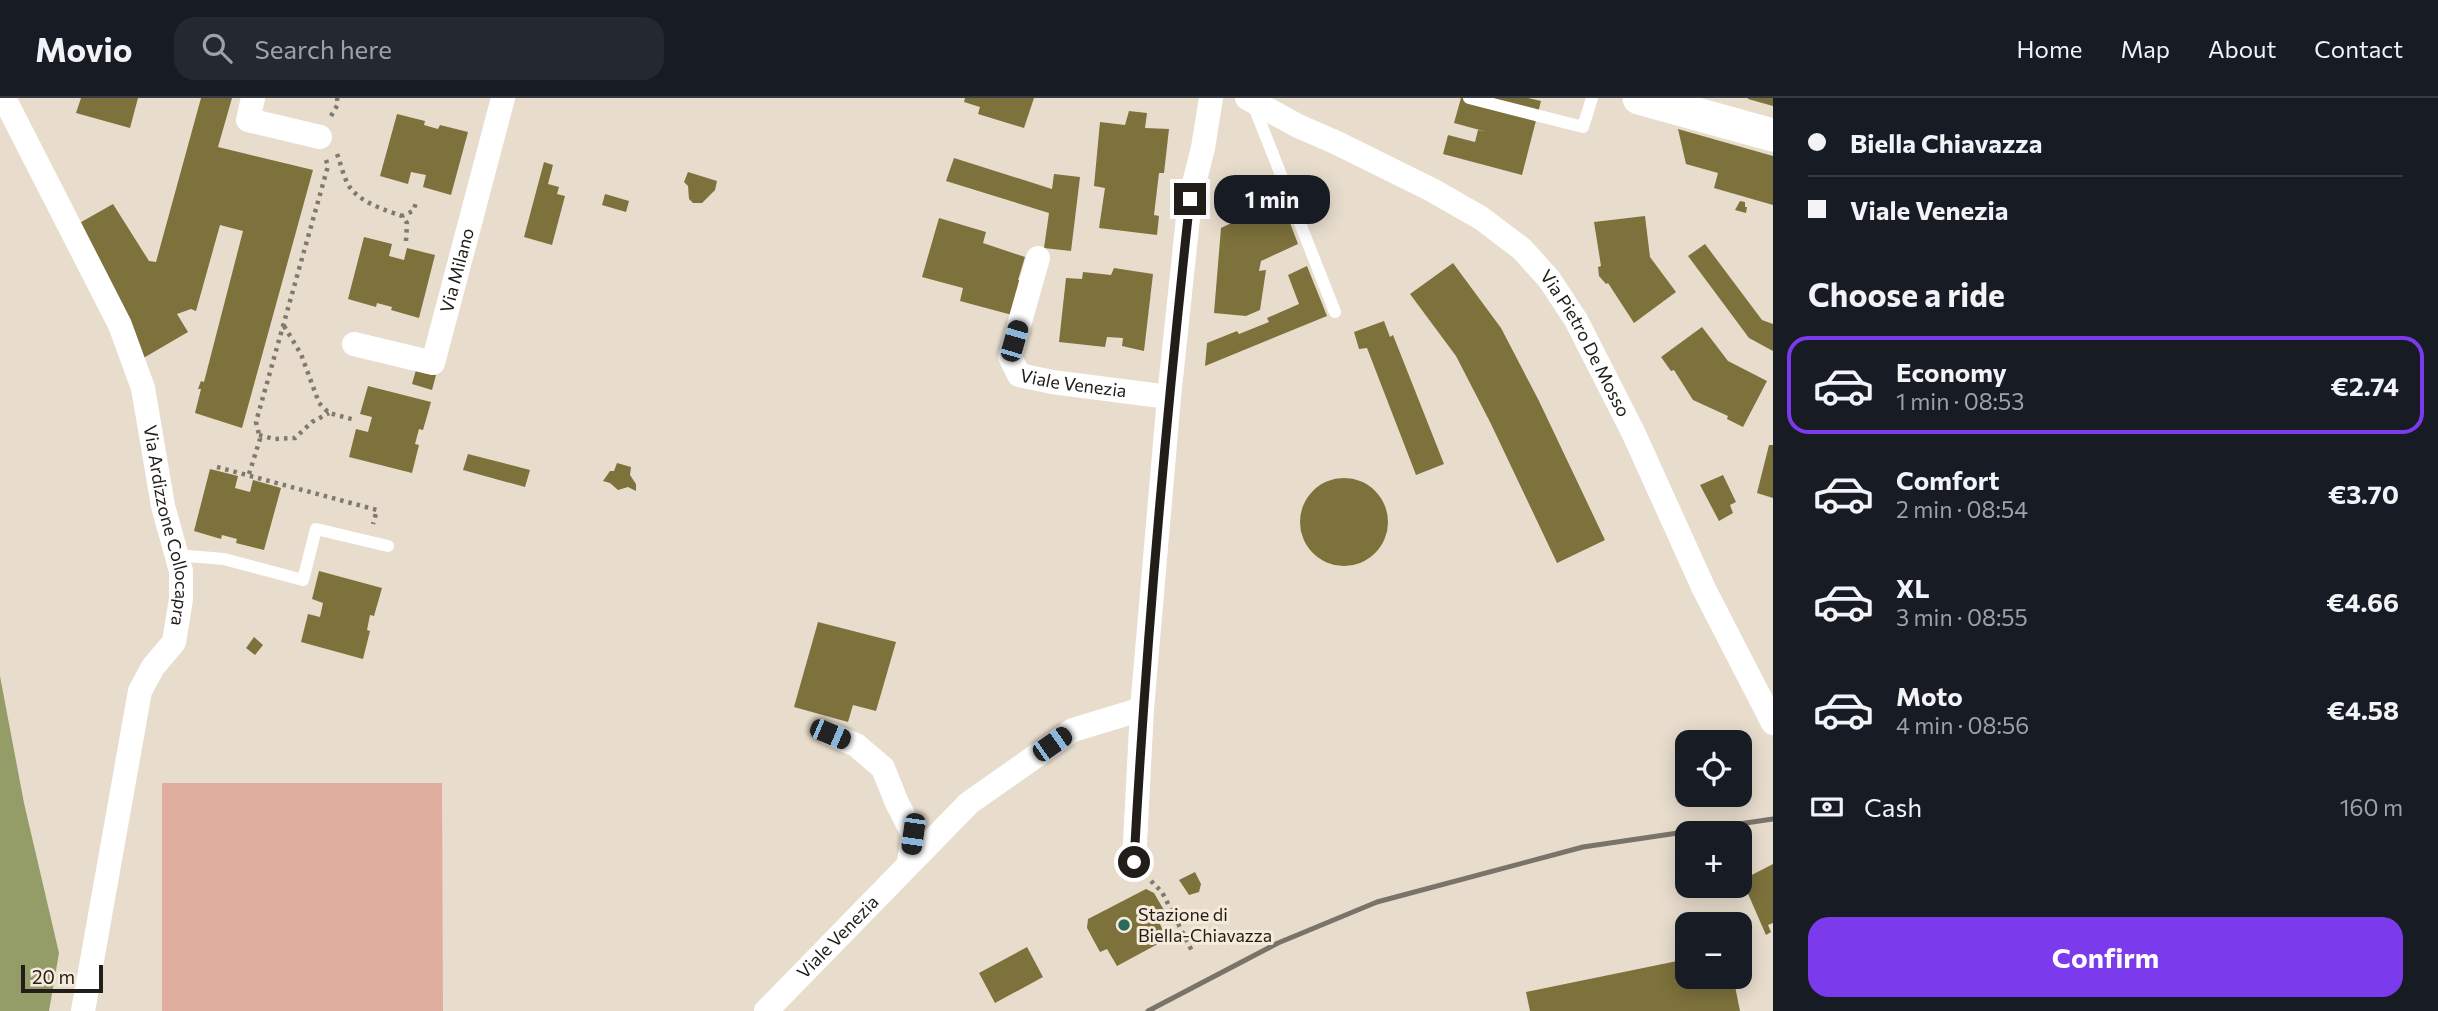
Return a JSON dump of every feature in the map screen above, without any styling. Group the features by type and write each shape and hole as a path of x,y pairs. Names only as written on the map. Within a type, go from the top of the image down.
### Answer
{"main road":[{"path":"1639,98 1716,108 1773,135"}],"street":[{"name":"Via Ardizzone Collocapra","path":"4,98 120,325 135,361 143,388 163,506 181,571 181,599 174,642 153,667 140,691 83,1011"},
{"path":"253,98 248,120 320,137"},
{"name":"Via Milano","path":"354,344 433,363 502,98"},
{"path":"1134,862 1142,709 1169,397 1190,199 1203,148 1211,98"},
{"name":"Via Pietro De Mosso","path":"1249,99 1432,190 1481,218 1521,249 1549,279 1576,320 1633,432 1704,589 1773,723"},
{"name":"Viale Venezia","path":"1038,258 1010,357 1019,375 1052,382 1169,397"},
{"name":"Viale Venezia","path":"766,1011 969,803 1073,730 1142,709"},
{"path":"830,734 856,745 883,768 913,834 909,863"}],"lane":[{"path":"1469,98 1583,127 1592,98"},
{"name":"Via Pietro De Mosso","path":"1249,99 1335,312"},
{"path":"175,555 224,559 303,580 316,529 388,545"}],"path":[{"path":"249,474 259,435 256,422 328,166 320,137 338,104 337,98"},
{"path":"320,137 333,144 349,186 355,193 402,216 407,223 406,241"},
{"path":"402,216 413,211 416,203"},
{"path":"283,326 301,354 319,404 329,413 355,420"},
{"path":"259,435 274,439 295,438 312,422 329,413"},
{"path":"217,467 377,510 367,541"},
{"path":"1134,862 1161,892 1192,951"}],"shaded area":[{"path":"0,676 24,803 59,953 49,1011 0,1011"},
{"path":"162,783 442,783 443,1011 162,1011"}],"building":[{"path":"81,98 138,98 130,128 76,113"},
{"path":"201,98 232,98 218,147 313,170 242,428 195,413 201,389 198,389 201,381 204,382 243,231 220,225 196,311 191,309 177,314 188,332 140,360 76,225 113,204 149,261 156,262"},
{"path":"965,98 1034,98 1024,128 978,114 980,107 964,102"},
{"path":"1461,98 1528,98 1541,101 1522,175 1443,154 1448,135 1475,142 1478,130 1487,132 1454,123"},
{"path":"1773,98 1773,106 1748,99"},
{"path":"1129,111 1147,113 1145,128 1169,129 1164,173 1159,173 1154,215 1159,216 1157,235 1099,228 1105,188 1094,186 1100,122 1125,125"},
{"path":"397,114 425,121 424,125 438,129 440,125 468,132 451,195 423,187 426,175 411,172 408,184 380,176"},
{"path":"1678,129 1773,156 1773,205 1714,188 1718,173 1686,164"},
{"path":"954,158 1052,189 1054,174 1080,177 1071,251 1044,248 1049,213 946,181"},
{"path":"544,162 553,165 548,184 559,187 557,194 565,196 552,245 524,237"},
{"path":"688,172 717,181 715,190 702,203 693,203 689,199 688,186 684,182"},
{"path":"605,194 629,201 626,212 602,205"},
{"path":"1281,199 1298,244 1261,261 1259,271 1266,270 1260,310 1246,316 1214,313 1221,228"},
{"path":"1740,201 1745,202 1746,213 1735,210"},
{"path":"1645,216 1650,257 1676,292 1634,323 1608,283 1599,276 1598,267 1601,266 1594,222"},
{"path":"939,218 986,232 983,243 1025,257 1018,280 1022,281 1012,315 960,301 963,288 922,277"},
{"path":"364,237 392,244 389,256 404,260 407,248 435,255 419,318 391,310 392,307 377,303 376,307 348,299"},
{"path":"1705,244 1762,320 1773,324 1773,351 1749,338 1688,256"},
{"path":"1453,263 1501,328 1605,540 1557,563 1456,356 1410,294"},
{"path":"1307,266 1327,316 1205,366 1207,343 1269,322 1267,318 1299,304 1288,275"},
{"path":"1114,268 1153,274 1144,351 1122,346 1123,338 1107,337 1105,347 1059,342 1066,278 1082,279 1083,272 1111,275"},
{"path":"1384,321 1390,337 1393,335 1444,464 1416,475 1367,348 1359,349 1354,332"},
{"path":"1702,327 1728,361 1767,381 1743,427 1727,419 1728,416 1693,400 1674,370 1671,371 1661,357"},
{"path":"416,370 436,375 432,390 412,384"},
{"path":"368,386 431,402 423,430 419,429 415,444 419,445 412,473 349,457 356,429 368,432 372,417 360,414"},
{"path":"1769,445 1773,445 1773,498 1757,493"},
{"path":"468,454 530,470 525,487 463,470"},
{"path":"617,463 631,467 630,475 636,484 636,491 628,487 618,490 603,481 610,471 614,471"},
{"path":"210,469 238,476 235,488 250,492 253,480 281,488 264,550 236,543 237,539 222,535 221,539 194,531"},
{"path":"1723,475 1736,502 1730,505 1733,513 1719,521 1700,485"},
{"path":"1344,478 1361,481 1375,491 1385,505 1388,522 1385,539 1375,553 1361,563 1344,566 1327,563 1313,553 1303,539 1300,522 1303,505 1313,491 1327,481"},
{"path":"319,571 382,588 374,616 370,615 367,630 370,631 363,659 301,642 308,614 320,617 323,603 312,599"},
{"path":"818,622 896,642 876,711 853,705 848,722 794,707"},
{"path":"254,637 263,645 255,655 246,648"},
{"path":"1773,864 1773,923 1768,925 1771,932 1766,935 1750,898 1752,898 1752,875"},
{"path":"1195,872 1201,884 1199,892 1189,895 1179,880"},
{"name":"Stazione di Biella-Chiavazza","path":"1146,889 1154,893 1168,917 1159,922 1167,939 1117,966 1107,949 1100,952 1087,928 1088,919"},
{"path":"1027,947 1043,977 995,1003 979,973"},
{"path":"1675,961 1675,989 1736,989 1740,1011 1530,1011 1526,992"}],"railway":[{"path":"1148,1011 1278,943 1377,902 1583,847 1773,819"}],"place":[{"name":"Stazione di Biella-Chiavazza","path":"1124,925"}],"route":[{"path":"1134,862 1142,709 1169,397 1190,199"}]}
